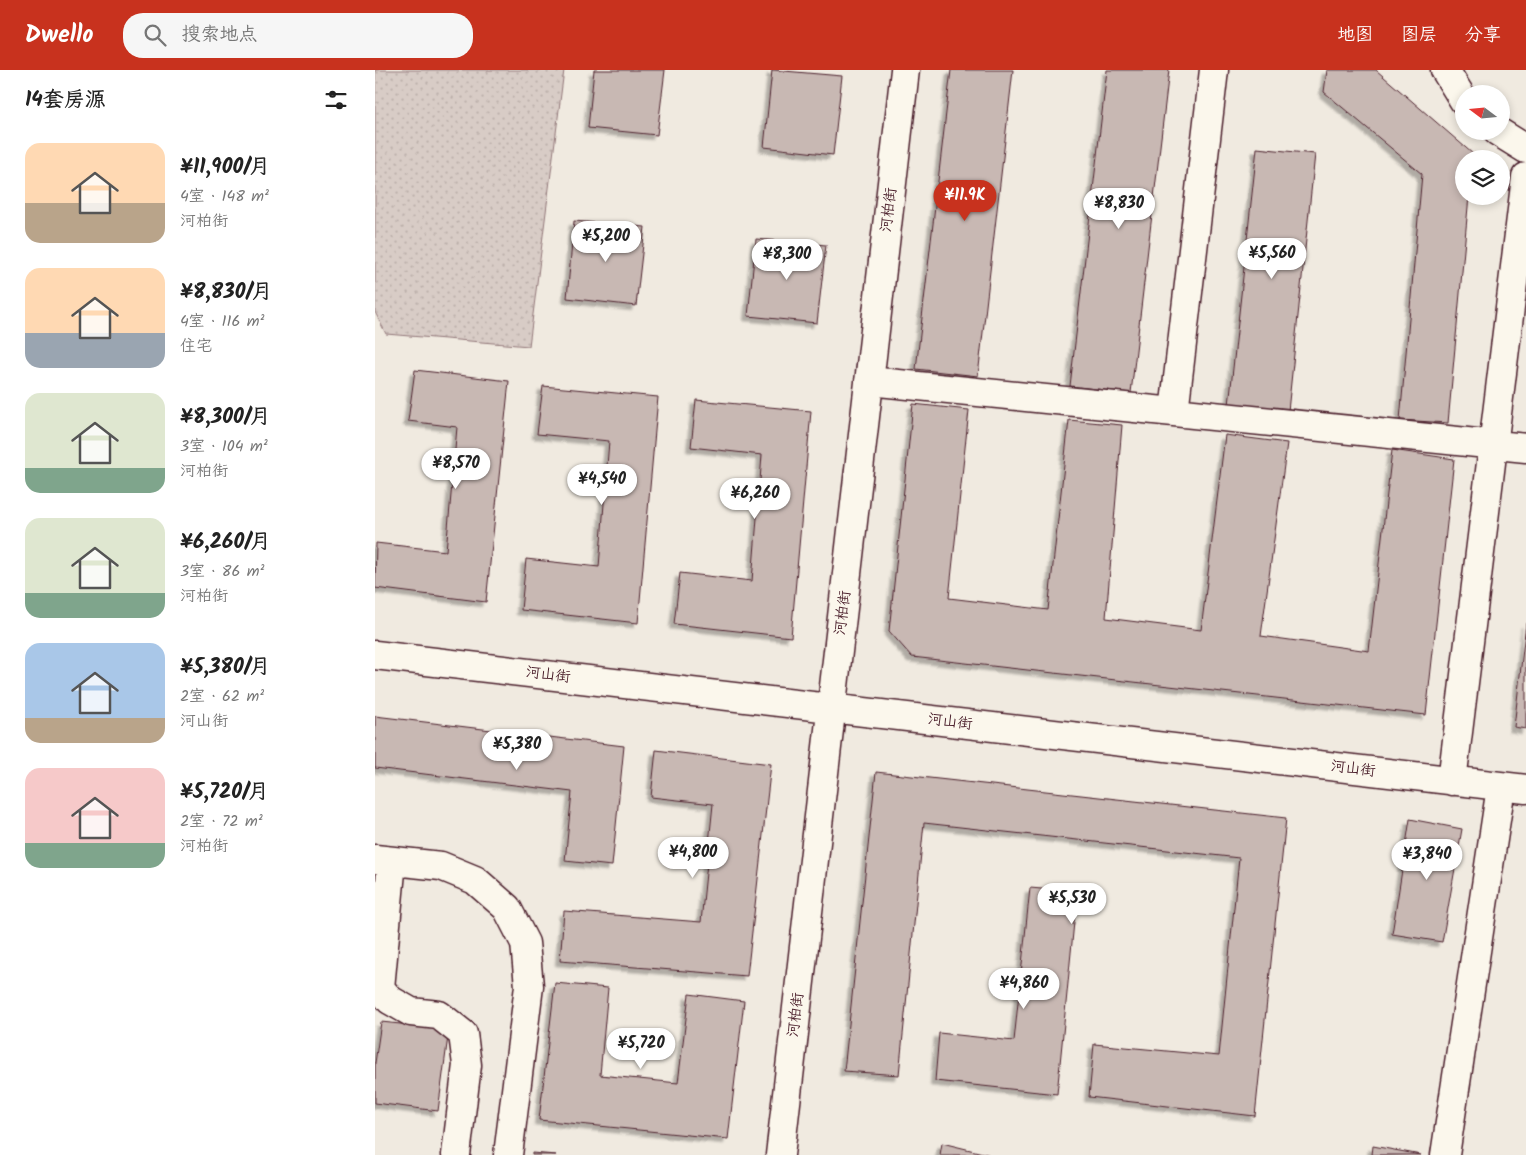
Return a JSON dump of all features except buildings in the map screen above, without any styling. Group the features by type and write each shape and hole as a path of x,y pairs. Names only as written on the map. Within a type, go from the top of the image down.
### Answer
{"street":[{"name":"河柏街","path":"780,1155 905,70"},
{"path":"1174,412 1213,70"},
{"path":"1445,70 1455,86"},
{"path":"1510,139 1526,149"},
{"path":"1451,781 1526,178"},
{"path":"869,381 1526,448"},
{"name":"河山街","path":"375,655 1513,788"},
{"path":"1445,1155 1513,788"},
{"path":"456,1155 467,1065 463,1034 439,1015 411,1012 390,1000 380,988 383,860 441,866 475,880 507,908 525,943 529,986 508,1155"}],"shaded area":[{"path":"375,70 564,70 529,346 386,334 375,312"}]}
